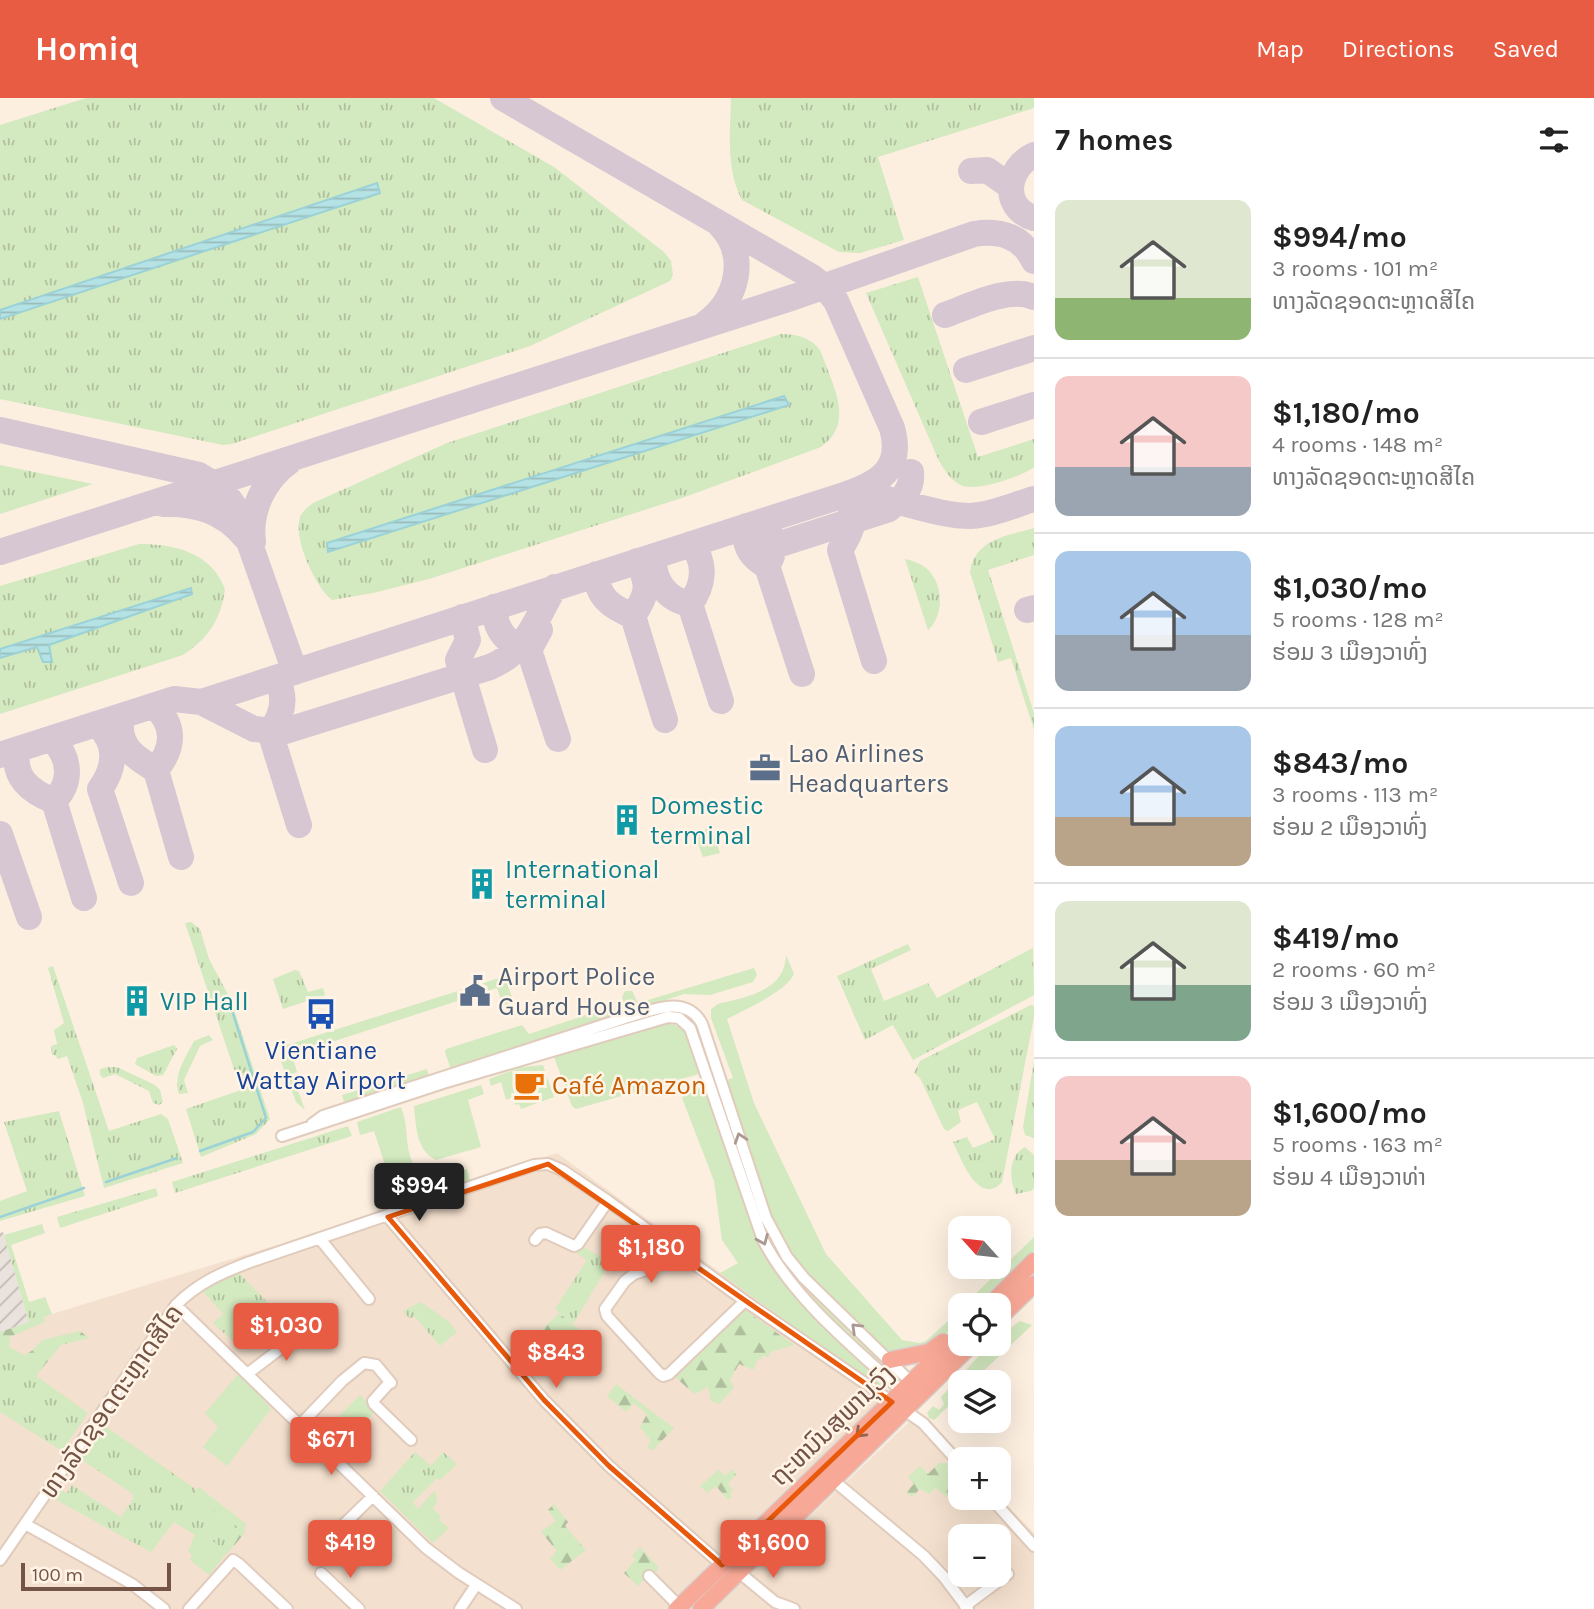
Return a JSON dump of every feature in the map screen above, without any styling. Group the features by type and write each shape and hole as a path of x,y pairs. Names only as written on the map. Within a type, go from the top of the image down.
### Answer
{"highway":[{"path":"1002,1293 1034,1261"},
{"path":"996,1293 1015,1279"},
{"path":"1011,1306 1034,1284"},
{"path":"890,1360 929,1352 948,1337"},
{"name":"ຖະຫນົນສຸພານຸວົງ","path":"701,1609 833,1480 948,1349"},
{"name":"ຖະຫນົນສຸພານຸວົງ","path":"679,1608 722,1565 907,1397 957,1356"}],"street":[{"path":"307,1128 323,1116 599,1027 674,1005 690,1010 699,1018 719,1072 759,1213 762,1240 776,1265 805,1300 907,1397"},
{"path":"282,1136 443,1083 668,1017 679,1018 690,1028 706,1077 759,1213 787,1256 816,1290 890,1360 907,1397 923,1423 948,1451"},
{"path":"706,1077 719,1072"},
{"name":"ທາງລັດຊອດຕະຫຼາດສີໄຄ","path":"0,1560 176,1305 211,1278 534,1166 548,1164 562,1170 745,1301 907,1397"},
{"path":"535,1240 540,1234 546,1233 574,1247 608,1201"},
{"path":"388,1217 544,1400 609,1466 722,1565"},
{"path":"320,1239 369,1299"},
{"path":"671,1246 646,1270 625,1281 605,1309 607,1316 663,1376 669,1374 745,1301"},
{"path":"805,1300 816,1290"},
{"path":"176,1305 426,1548 476,1585 516,1609"},
{"path":"247,1374 301,1333 311,1329 321,1331"},
{"path":"299,1426 342,1381 364,1363 376,1365 391,1382 373,1401 374,1404 411,1440"},
{"path":"833,1480 924,1556 966,1607 991,1587"},
{"path":"337,1531 373,1496"},
{"path":"1001,1510 1034,1546"},
{"path":"25,1524 132,1584 164,1609"},
{"path":"189,1609 233,1560 287,1609"},
{"path":"321,1573 359,1609"},
{"path":"740,1573 775,1602 794,1609"},
{"path":"649,1576 679,1608"},
{"path":"460,1609 476,1585"}],"highlighted area":[{"path":"548,1164 892,1402 722,1565 609,1466 544,1400 388,1217"}],"shaded area":[{"path":"557,1153 881,1390 876,1409 672,1609 0,1609 0,1332"},
{"path":"3,1232 29,1323 0,1332 0,1233"},
{"path":"920,1415 951,1447 948,1447 948,1510 1011,1509 1034,1533 1034,1609 713,1609 910,1421"}],"green space":[{"path":"86,98 434,98 554,167 664,252 671,261 673,275 670,281 530,346 232,444 223,445 0,399 0,125"},
{"path":"731,98 1034,98 1034,108 878,157 904,240 860,253 839,252 742,200 731,164"},
{"path":"918,277 978,457 1034,439 1034,467 1028,471 1000,482 970,487 955,482 939,461 866,293"},
{"path":"781,334 798,336 818,347 831,377 839,415 832,437 821,447 685,497 429,579 373,593 332,600 312,573 302,547 299,524 302,513 313,503 447,443"},
{"path":"0,465 93,484 0,514"},
{"path":"1034,528 1034,555 988,570 1034,713 1034,730 1011,658 998,662 970,572 978,552 985,546 1003,537"},
{"path":"139,544 178,548 201,559 219,576 225,589 223,600 217,619 207,635 183,655 0,714 0,586"},
{"path":"905,559 925,567 938,586 939,610 937,618 928,630"},
{"path":"711,827 720,853 703,857 694,834"},
{"path":"191,922 200,929 209,959 231,1000 270,1119 256,1134 201,1157 186,1109 241,1090 185,923"},
{"path":"908,944 911,950 871,969 884,1001 928,983 937,998 1033,948 1034,995 913,1060 893,1025 865,1040 837,976"},
{"path":"786,955 794,974 790,981 774,994 727,1019 754,1103 826,1254 902,1340 920,1343 926,1341 948,1321 948,1332 941,1338 919,1348 890,1353 870,1373 883,1386 881,1390 720,1273 738,1263 722,1240 714,1181 682,1098 684,1093 733,1078 711,1018 711,1009 718,1004 762,990 779,977"},
{"path":"53,966 109,1131 161,1114 168,1119 183,1163 104,1188 83,1103 67,1056 58,1059 52,1055 51,1046 57,1044 54,1030 64,1023 48,968"},
{"path":"754,968 757,975 753,982 710,995 684,994 627,1013 622,997 625,991 632,991 638,1003"},
{"path":"295,970 299,971 308,992 323,988 325,995 283,1009 273,979"},
{"path":"505,978 512,997 509,1006 503,1005 497,988 292,1055 297,1072 292,1074 305,1110 296,1102 280,1059 281,1051 287,1045"},
{"path":"1031,1005 1034,1006 1034,1017 1002,1182 994,1188 986,1189 978,1185 972,1177 953,1142 967,1137 973,1148 995,1139 977,1102 958,1110 961,1122 948,1131 944,1129 920,1078 914,1073 920,1061"},
{"path":"613,1006 615,1011 612,1017 454,1069 450,1067 445,1052 446,1049 522,1025 529,1034"},
{"path":"665,1023 684,1030 699,1074 576,1109 572,1106 554,1057"},
{"path":"209,1035 213,1040 200,1046 184,1080 188,1093 179,1094 179,1073 184,1060 194,1041"},
{"path":"174,1045 177,1049 163,1075 156,1076 135,1064 137,1058"},
{"path":"1034,1061 1034,1138 1025,1135 1023,1127"},
{"path":"543,1065 554,1097 521,1109 519,1104 515,1105 513,1097 506,1100 501,1082 491,1086 489,1079 522,1067"},
{"path":"117,1067 155,1085 160,1090 163,1102 159,1105 153,1103 149,1091 115,1074 103,1078 100,1069"},
{"path":"427,1069 429,1076 344,1102 342,1095"},
{"path":"481,1085 484,1094 468,1100 481,1147 436,1160 429,1156 418,1137 414,1106"},
{"path":"401,1107 411,1160 423,1179 467,1169 470,1181 398,1205 396,1199 412,1196 418,1190 414,1181 407,1176 391,1183 374,1131 360,1135 357,1122"},
{"path":"59,1111 85,1196 0,1221 0,1201 27,1191 4,1122"},
{"path":"348,1126 352,1136 175,1193 172,1182"},
{"path":"1025,1147 1034,1155 1034,1188 1016,1194 1012,1182 1013,1162 1019,1151"},
{"path":"156,1188 158,1196 60,1228 57,1217"},
{"path":"42,1224 45,1233 11,1245 29,1302 45,1297 52,1314 29,1323 4,1235"},
{"path":"1034,1237 1034,1250 1012,1271 1012,1258"},
{"path":"581,1245 610,1263 573,1324 555,1309 587,1260 575,1252"},
{"path":"239,1273 275,1310 237,1345 213,1323 223,1314 202,1290"},
{"path":"991,1279 1003,1279 989,1293 976,1293"},
{"path":"421,1302 448,1321 457,1332 440,1346 414,1316 410,1319 403,1311"},
{"path":"741,1307 794,1345 771,1352 768,1357 763,1355 753,1370 739,1364 730,1380 734,1388 719,1404 711,1401 708,1387 694,1394 673,1375 694,1359"},
{"path":"559,1313 589,1338 578,1354 567,1364 575,1355 563,1343 554,1352 537,1335"},
{"path":"44,1317 45,1322 10,1337 9,1347 25,1355 42,1340 80,1331 89,1338 61,1345 36,1376 0,1350 0,1332"},
{"path":"1020,1321 1032,1325 1011,1345 1011,1327"},
{"path":"0,1350 88,1413 62,1451 0,1412"},
{"path":"979,1356 999,1356 985,1370 966,1370"},
{"path":"240,1372 271,1409 227,1466 203,1447 218,1427 205,1413"},
{"path":"616,1384 674,1428 652,1451 647,1447 651,1441 640,1427 647,1414 634,1403 626,1412 607,1396"},
{"path":"948,1389 948,1407 934,1420 929,1418 927,1413 933,1406 939,1410 944,1404 941,1397"},
{"path":"360,1395 375,1411 363,1426 355,1418 344,1427 335,1420"},
{"path":"100,1425 197,1490 194,1494 239,1528 230,1542 232,1548 227,1553 208,1537 195,1535 174,1522 151,1552 49,1496 56,1487 67,1493 72,1485 121,1517 133,1499 133,1494 79,1458"},
{"path":"415,1452 431,1466 443,1452 457,1464 440,1480 437,1478 402,1513 380,1491"},
{"path":"939,1463 948,1463 948,1497 935,1488 929,1494 920,1489 912,1497 906,1492 914,1484 908,1477 920,1466 928,1474"},
{"path":"719,1469 725,1476 733,1469 736,1475 728,1483 733,1490 730,1493 732,1497 728,1500 716,1486 707,1493 700,1486"},
{"path":"199,1487 246,1524 244,1534 232,1548 228,1545 239,1528 194,1494"},
{"path":"434,1491 437,1500 433,1509 441,1516 439,1520 449,1528 433,1543 402,1513 412,1502 418,1509"},
{"path":"554,1504 568,1522 565,1526 586,1550 560,1570 550,1559 557,1551 541,1532 556,1521 548,1510"},
{"path":"195,1535 208,1537 227,1553 209,1575 190,1560 192,1555 188,1551"},
{"path":"640,1547 659,1568 638,1586 624,1573 636,1559 632,1556"}],"water":[{"path":"377,183 380,193 0,319 0,310"},
{"path":"784,396 789,405 328,552 327,543"},
{"path":"191,588 192,594 49,645 52,662 43,662 37,647 0,658 0,649"}],"waterway":[{"path":"200,1151 253,1132 266,1118 230,1004"},
{"path":"106,1182 177,1158"},
{"path":"0,1217 84,1188"}],"taxiway":[{"path":"0,755 174,699 201,702 844,495 867,486 885,473 894,455 892,428 836,301 825,287 503,98"},
{"path":"1034,155 1018,169 1011,188 1016,206 1034,218"},
{"path":"971,171 987,170 1010,186"},
{"path":"706,323 726,302 736,276 734,249 719,224"},
{"path":"0,552 794,297 974,234 1001,234 1017,240 1034,261"},
{"path":"945,315 1001,295 1024,294 1034,297"},
{"path":"966,370 1034,348"},
{"path":"981,422 1034,405"},
{"path":"0,430 199,475 222,489 239,513 295,672"},
{"path":"253,542 253,519 260,497 273,477 290,461"},
{"path":"774,546 889,509 906,493 911,472"},
{"path":"844,495 853,517 851,529 840,550 874,661"},
{"path":"853,495 883,498 942,513 971,516 995,512 1034,499"},
{"path":"164,504 209,510 228,521 245,537"},
{"path":"746,526 749,550 767,566"},
{"path":"768,530 773,548 767,566 802,674"},
{"path":"691,544 700,559 702,574 690,604 721,701"},
{"path":"654,558 656,574 663,588 668,594 690,604"},
{"path":"637,561 646,589 633,616 665,720"},
{"path":"597,574 599,589 607,601 633,616"},
{"path":"201,702 254,729 282,732 490,667 514,652 522,643 555,587"},
{"path":"494,607 503,635 514,644 529,650"},
{"path":"1027,610 1034,608"},
{"path":"462,617 468,640 458,660 485,750"},
{"path":"540,630 529,650 558,739"},
{"path":"276,678 282,692 282,706 270,732 299,825"},
{"path":"154,706 169,729 169,745 156,770 181,857"},
{"path":"121,722 123,739 130,751 156,770"},
{"path":"96,724 108,739 112,755 112,764 100,789 131,883"},
{"path":"52,739 63,754 67,770 64,786 54,801 84,898"},
{"path":"18,749 17,768 20,775 31,788 54,801"},
{"path":"0,834 29,917"}],"place":[{"name":"Lao Airlines Headquarters","path":"765,768"},
{"name":"Domestic terminal","path":"627,820"},
{"name":"International terminal","path":"482,884"},
{"name":"Airport Police Guard House","path":"475,991"},
{"name":"VIP Hall","path":"137,1001"},
{"name":"Vientiane Wattay Airport","path":"321,1014"},
{"name":"Café Amazon","path":"529,1085"}]}
